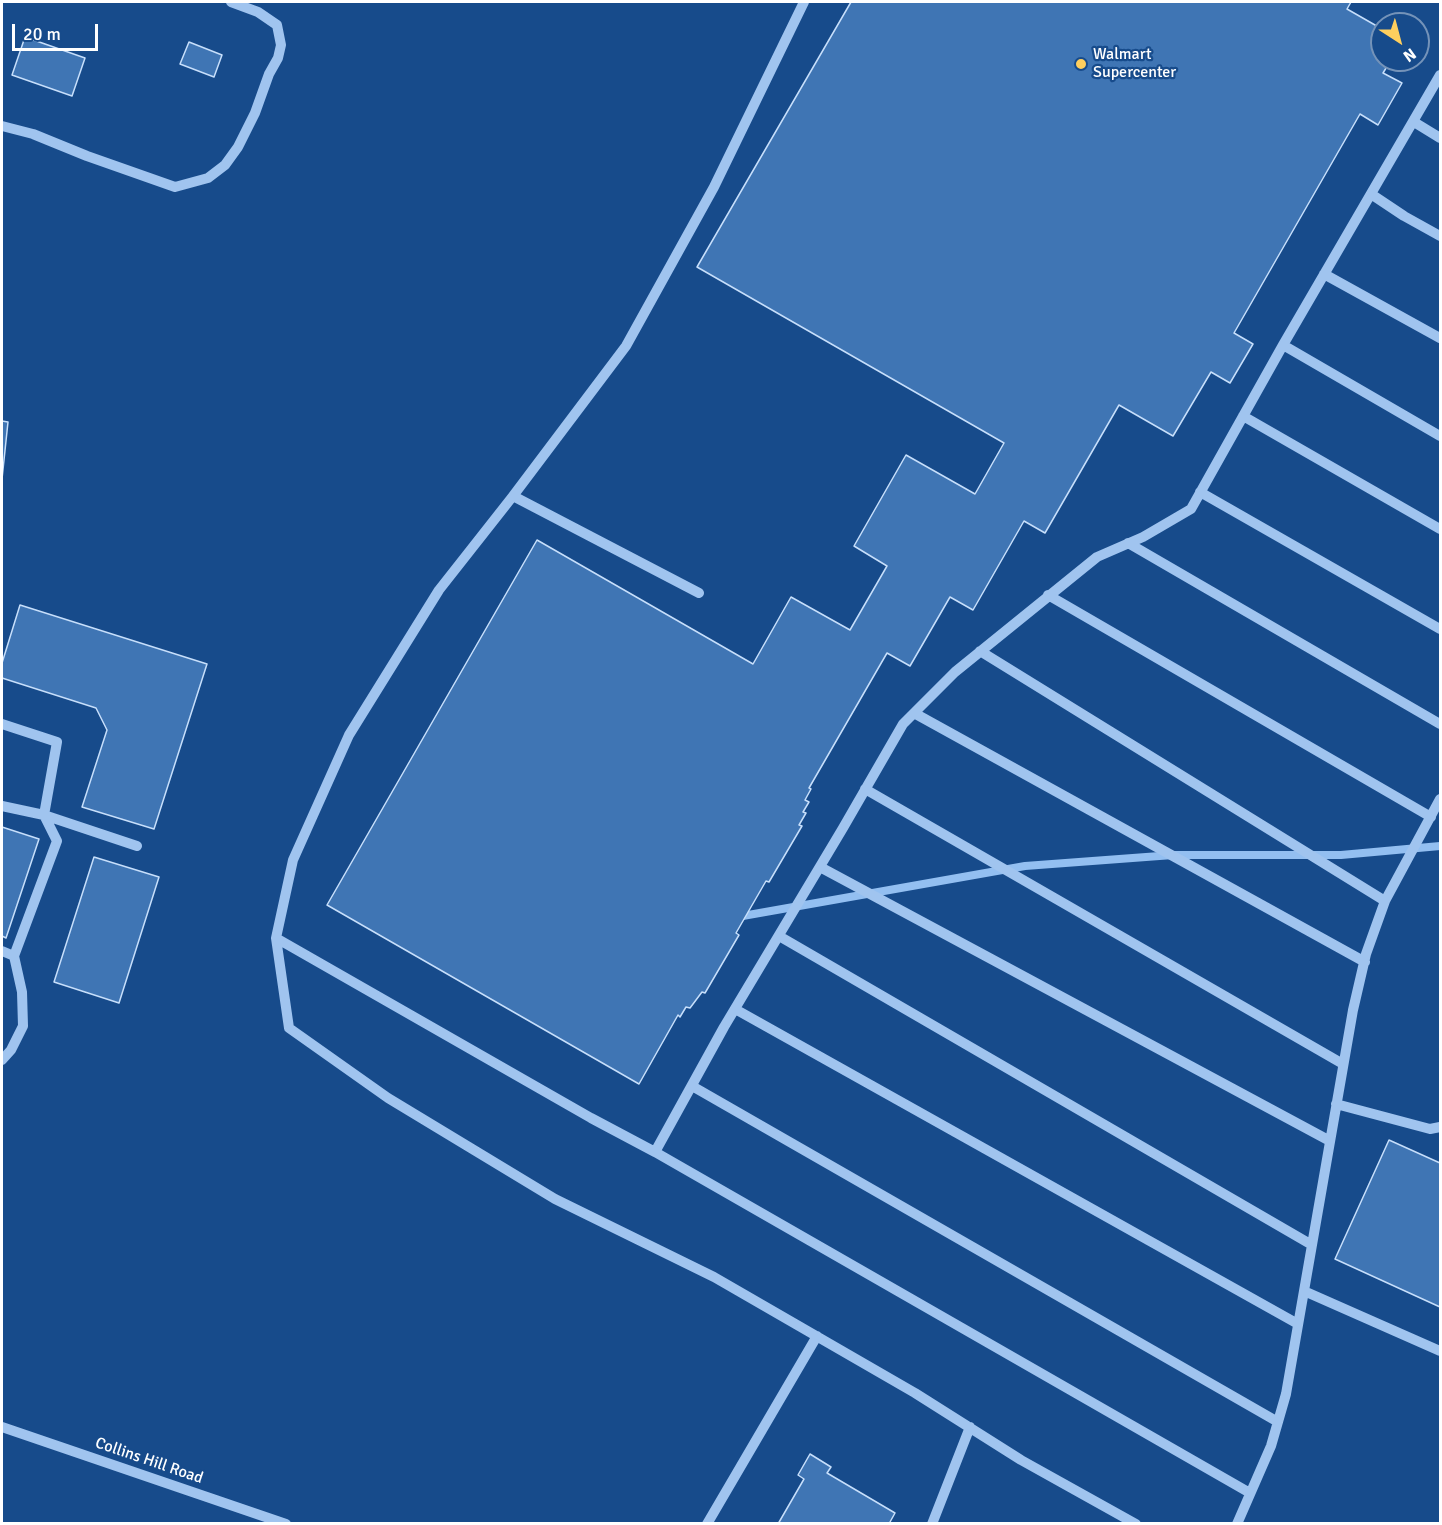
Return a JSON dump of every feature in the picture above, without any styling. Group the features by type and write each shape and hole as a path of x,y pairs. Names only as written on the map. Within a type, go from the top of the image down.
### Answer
{"street":[{"path":"2,126 33,134 175,187 208,178 225,165 238,147 278,58 281,45 277,25 258,12 231,2"},
{"path":"804,2 714,187 627,346 439,590 350,735 293,860 276,938 289,1028 388,1098 555,1199 714,1277 915,1393 1021,1460 1136,1524"},
{"path":"655,1152 735,1009 903,724 955,672 1097,556 1143,537 1191,509 1283,345 1440,75"},
{"path":"1414,122 1440,138"},
{"path":"1371,194 1440,236"},
{"path":"1324,274 1440,338"},
{"path":"1283,345 1440,436"},
{"path":"1243,416 1440,529"},
{"path":"1200,492 1440,629"},
{"path":"513,496 699,592"},
{"path":"1128,543 1440,724"},
{"path":"1048,595 1431,817"},
{"path":"980,651 1385,901"},
{"path":"914,713 1365,962"},
{"path":"2,724 57,742 44,815 57,841 14,956 22,992 23,1026 11,1050 2,1060"},
{"path":"865,789 1344,1064"},
{"path":"1237,1524 1271,1446 1286,1394 1353,1010 1365,962 1385,901 1440,799"},
{"path":"2,806 44,815 137,846"},
{"path":"820,867 1330,1141"},
{"path":"779,936 1312,1245"},
{"path":"276,938 1250,1493"},
{"path":"2,951 14,956"},
{"path":"735,1009 1298,1324"},
{"path":"692,1086 1278,1422"},
{"path":"1336,1104 1430,1129 1440,1127"},
{"path":"1304,1291 1440,1352"},
{"path":"706,1524 817,1336"},
{"name":"Collins Hill Road","path":"2,1427 286,1524"},
{"path":"932,1524 970,1427"}],"building":[{"path":"851,2 1351,2 1347,9 1370,22 1370,72 1384,72 1402,83 1378,125 1360,114 1234,333 1253,344 1230,383 1211,372 1173,436 1119,405 1045,533 1024,521 973,610 950,597 910,666 887,653 809,788 811,789 805,800 809,802 799,825 802,826 769,882 766,881 736,933 739,935 705,993 702,992 690,1008 686,1007 680,1017 678,1015 639,1084 327,905 537,540 753,664 791,597 850,630 887,566 854,546 906,455 975,494 1004,443 697,267"},
{"path":"25,37 85,58 72,96 12,75"},
{"path":"189,42 222,55 214,77 180,64"},
{"path":"2,421 8,422 2,479"},
{"path":"20,605 207,664 154,829 82,807 107,730 96,708 2,678 2,663"},
{"path":"2,827 39,839 6,938 2,936"},
{"path":"94,857 159,877 119,1003 54,982"},
{"path":"1389,1140 1440,1163 1440,1307 1335,1259"},
{"path":"810,1454 831,1467 827,1473 895,1513 890,1522 892,1524 778,1524 804,1479 798,1475"}],"waterway":[{"path":"737,917 1025,866 1173,855 1341,855 1440,846"}],"place":[{"name":"Walmart Supercenter","path":"1081,64"}]}
